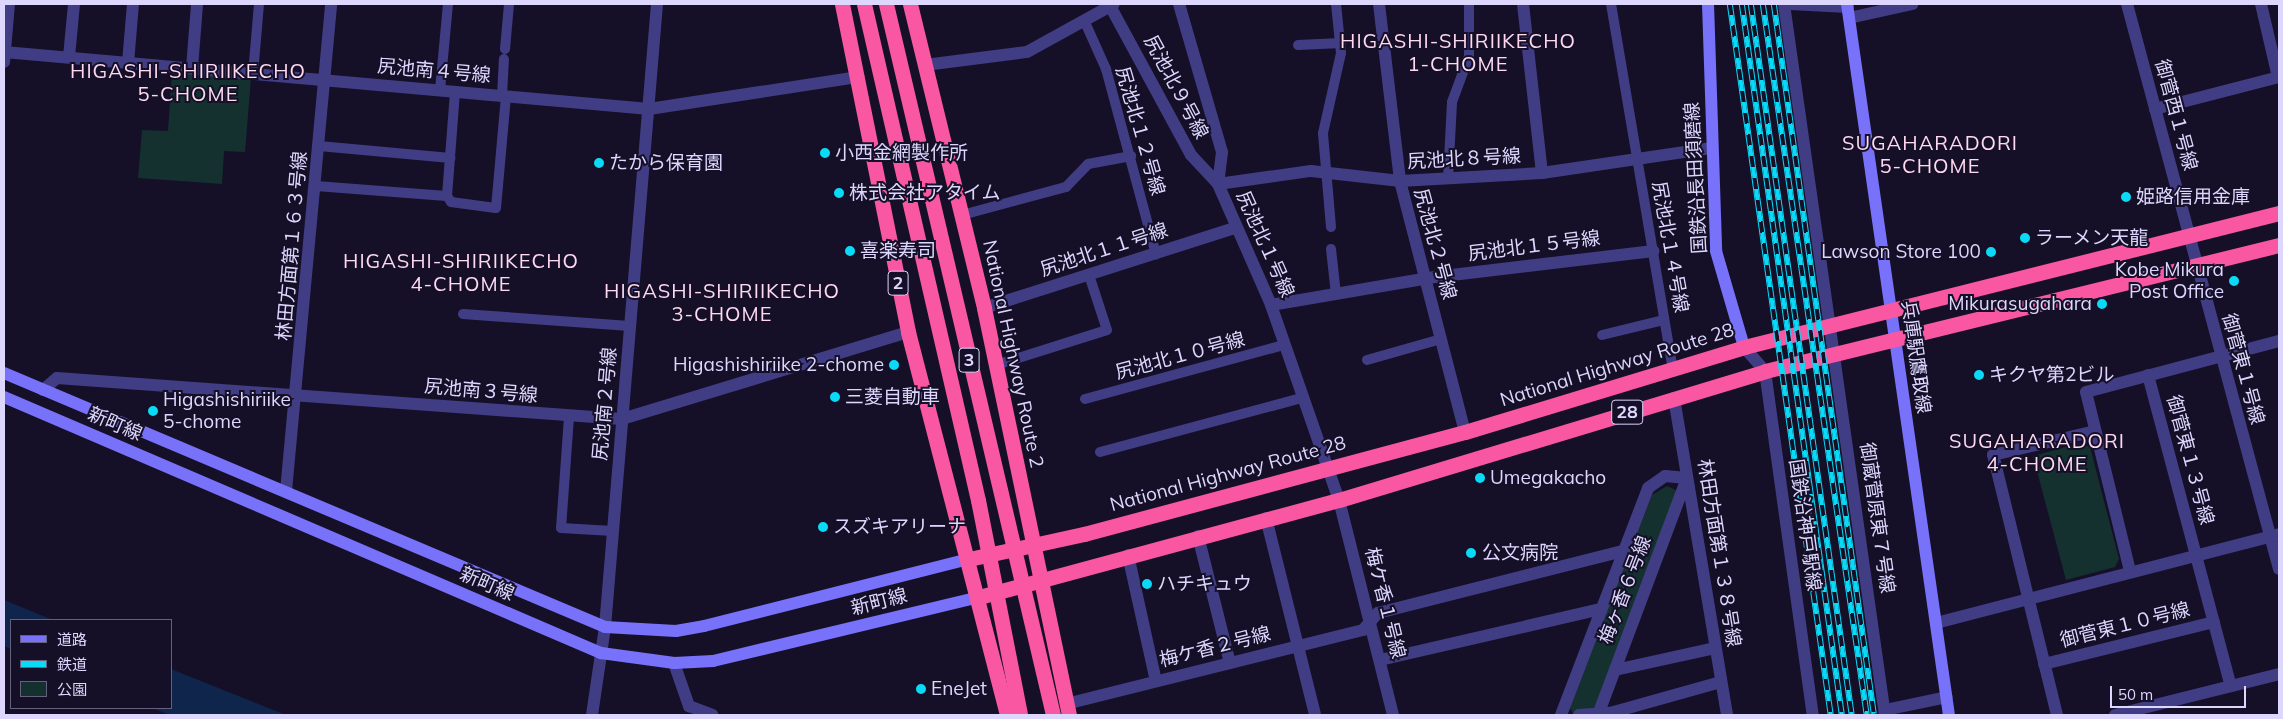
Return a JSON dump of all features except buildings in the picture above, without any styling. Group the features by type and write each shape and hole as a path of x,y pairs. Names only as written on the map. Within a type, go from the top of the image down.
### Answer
{"highway":[{"name":"2","path":"842,4 859,76 908,332 979,597 1007,715"},
{"name":"3","path":"864,4 978,500 1020,715"},
{"name":"3","path":"886,4 1053,715"},
{"name":"National Highway Route 2","path":"910,4 984,308 1068,710"},
{"name":"National Highway Route 28","path":"969,559 1032,543 1084,534 1465,432 1673,371 1744,347 2279,213"},
{"name":"28","path":"979,597 1041,582 1198,536 1339,500 1765,371 2279,244"}],"street":[{"path":"4,55 9,4"},
{"path":"70,58 74,4"},
{"path":"128,63 133,4"},
{"path":"192,68 197,4"},
{"name":"林田方面第１６３号線","path":"286,491 298,394 331,4"},
{"name":"尻池南２号線","path":"592,715 605,627 658,4"},
{"path":"925,65 1027,52 1112,4"},
{"name":"尻池北９号線","path":"1112,4 1191,155 1218,184"},
{"name":"尻池北１号線","path":"1179,4 1222,152 1218,184 1235,228 1271,305 1325,468"},
{"name":"尻池北２号線","path":"1379,4 1400,181 1465,432"},
{"path":"1523,4 1542,173"},
{"name":"国鉄沿長田須磨線","path":"1708,4 1716,251 1744,347"},
{"name":"御蔵菅原東７号線","path":"1784,4 1885,713"},
{"path":"1790,4 1848,10 1912,4"},
{"name":"御菅西１号線","path":"2127,4 2188,236"},
{"path":"2155,109 2278,77 2261,4"},
{"name":"兵庫駅鷹取線","path":"1848,10 1949,715"},
{"name":"尻池南４号線","path":"4,55 70,58 192,68 649,108 859,76"},
{"name":"尻池北８号線","path":"1218,184 1312,171 1400,181 1542,173 1712,148"},
{"name":"尻池北１１号線","path":"984,308 1235,228"},
{"name":"御菅東１号線","path":"2188,236 2220,356 2275,535 2279,569"},
{"name":"尻池北１５号線","path":"1271,305 1425,280 1653,251"},
{"name":"尻池南３号線","path":"43,390 58,378 298,394 569,417 622,418 908,332"},
{"path":"2130,571 2086,392 2279,341"},
{"path":"1744,347 1765,371"},
{"name":"国鉄沿神戸駅線","path":"1765,371 1813,715"},
{"name":"新町線","path":"4,373 605,627 676,631 704,626 969,559"},
{"name":"御菅東１３号線","path":"2148,375 2231,686"},
{"name":"新町線","path":"4,397 600,654 674,663 713,661 979,597"},
{"name":"林田方面第１３８号線","path":"1674,398 1727,715"},
{"path":"2057,715 1993,455 2095,431"},
{"name":"梅ケ香１号線","path":"1325,468 1339,500 1393,715"},
{"path":"1561,715 1648,488 1665,476 1687,478"},
{"name":"梅ヶ香６号線","path":"1599,713 1687,478"},
{"path":"1266,518 1315,715"},
{"path":"1936,624 2028,597 2275,535"},
{"path":"1198,536 1230,663"},
{"name":"梅ケ香２号線","path":"1068,710 1156,681 1363,630 1378,612 1623,551"},
{"path":"1128,555 1156,681"},
{"path":"1380,660 1601,608"},
{"name":"御菅東１０号線","path":"2044,664 2214,622"},
{"path":"1615,670 1715,648"},
{"path":"674,663 689,706 712,715"},
{"path":"2115,715 2158,710 2231,686 2279,674"},
{"path":"1578,715 1610,713 1721,682"},
{"path":"1885,713 1947,697"}],"lane":[{"path":"253,74 259,4"},
{"path":"440,90 448,4"},
{"path":"455,91 447,196 451,202 496,208 509,4"},
{"path":"1331,227 1330,173 1323,133 1341,44 1336,4"},
{"path":"1448,178 1452,102 1469,56 1469,4"},
{"name":"尻池北１４号線","path":"1611,4 1673,371"},
{"name":"尻池北１２号線","path":"1084,20 1106,69 1156,254"},
{"path":"1298,45 1341,44"},
{"path":"319,146 450,158"},
{"path":"962,215 1066,187 1088,164 1131,156"},
{"path":"316,186 447,196"},
{"path":"1331,249 1336,294"},
{"path":"996,365 1107,330 1089,275"},
{"path":"463,314 630,326"},
{"path":"1602,335 1664,320"},
{"path":"1367,360 1441,339"},
{"name":"尻池北１０号線","path":"1085,399 1284,345"},
{"path":"1100,452 1302,398"},
{"path":"569,417 561,528 613,532"}],"green space":[{"path":"172,72 251,78 245,152 224,151 222,184 138,178 142,130 168,131"},
{"path":"2081,443 2090,447 2119,559 2115,567 2066,580 2033,456"},
{"path":"1667,486 1680,492 1597,709 1573,713 1569,707 1652,495"}],"water":[{"path":"4,600 51,619 10,619 10,649 4,646"},
{"path":"172,669 286,715 170,715 155,709 172,709"}],"railway":[{"path":"1730,4 1831,715"},
{"path":"1742,4 1842,715"},
{"path":"1751,4 1852,715"},
{"path":"1763,4 1867,715"},
{"path":"1774,4 1874,714"}],"place":[{"name":"小西金網製作所","path":"825,153"},
{"name":"たから保育園","path":"599,163"},
{"name":"株式会社アタイム","path":"839,193"},
{"name":"姫路信用金庫","path":"2126,197"},
{"name":"ラーメン天龍","path":"2025,238"},
{"name":"喜楽寿司","path":"850,251"},
{"name":"Lawson Store 100","path":"1991,252"},
{"name":"Kobe Mikura Post Office","path":"2234,281"},
{"name":"Mikurasugahara","path":"2102,304"},
{"name":"Higashishiriike 2-chome","path":"894,365"},
{"name":"キクヤ第2ビル","path":"1979,375"},
{"name":"三菱自動車","path":"835,397"},
{"name":"Higashishiriike 5-chome","path":"153,411"},
{"name":"Umegakacho","path":"1480,478"},
{"name":"スズキアリーナ","path":"823,527"},
{"name":"公文病院","path":"1471,553"},
{"name":"ハチキュウ","path":"1147,584"},
{"name":"EneJet","path":"921,689"}],"district":[{"name":"HIGASHI-SHIRIIKECHO 1-CHOME","path":"1458,52"},
{"name":"HIGASHI-SHIRIIKECHO 5-CHOME","path":"188,82"},
{"name":"SUGAHARADORI 5-CHOME","path":"1930,154"},
{"name":"HIGASHI-SHIRIIKECHO 4-CHOME","path":"461,272"},
{"name":"HIGASHI-SHIRIIKECHO 3-CHOME","path":"722,302"},
{"name":"SUGAHARADORI 4-CHOME","path":"2037,452"}]}
